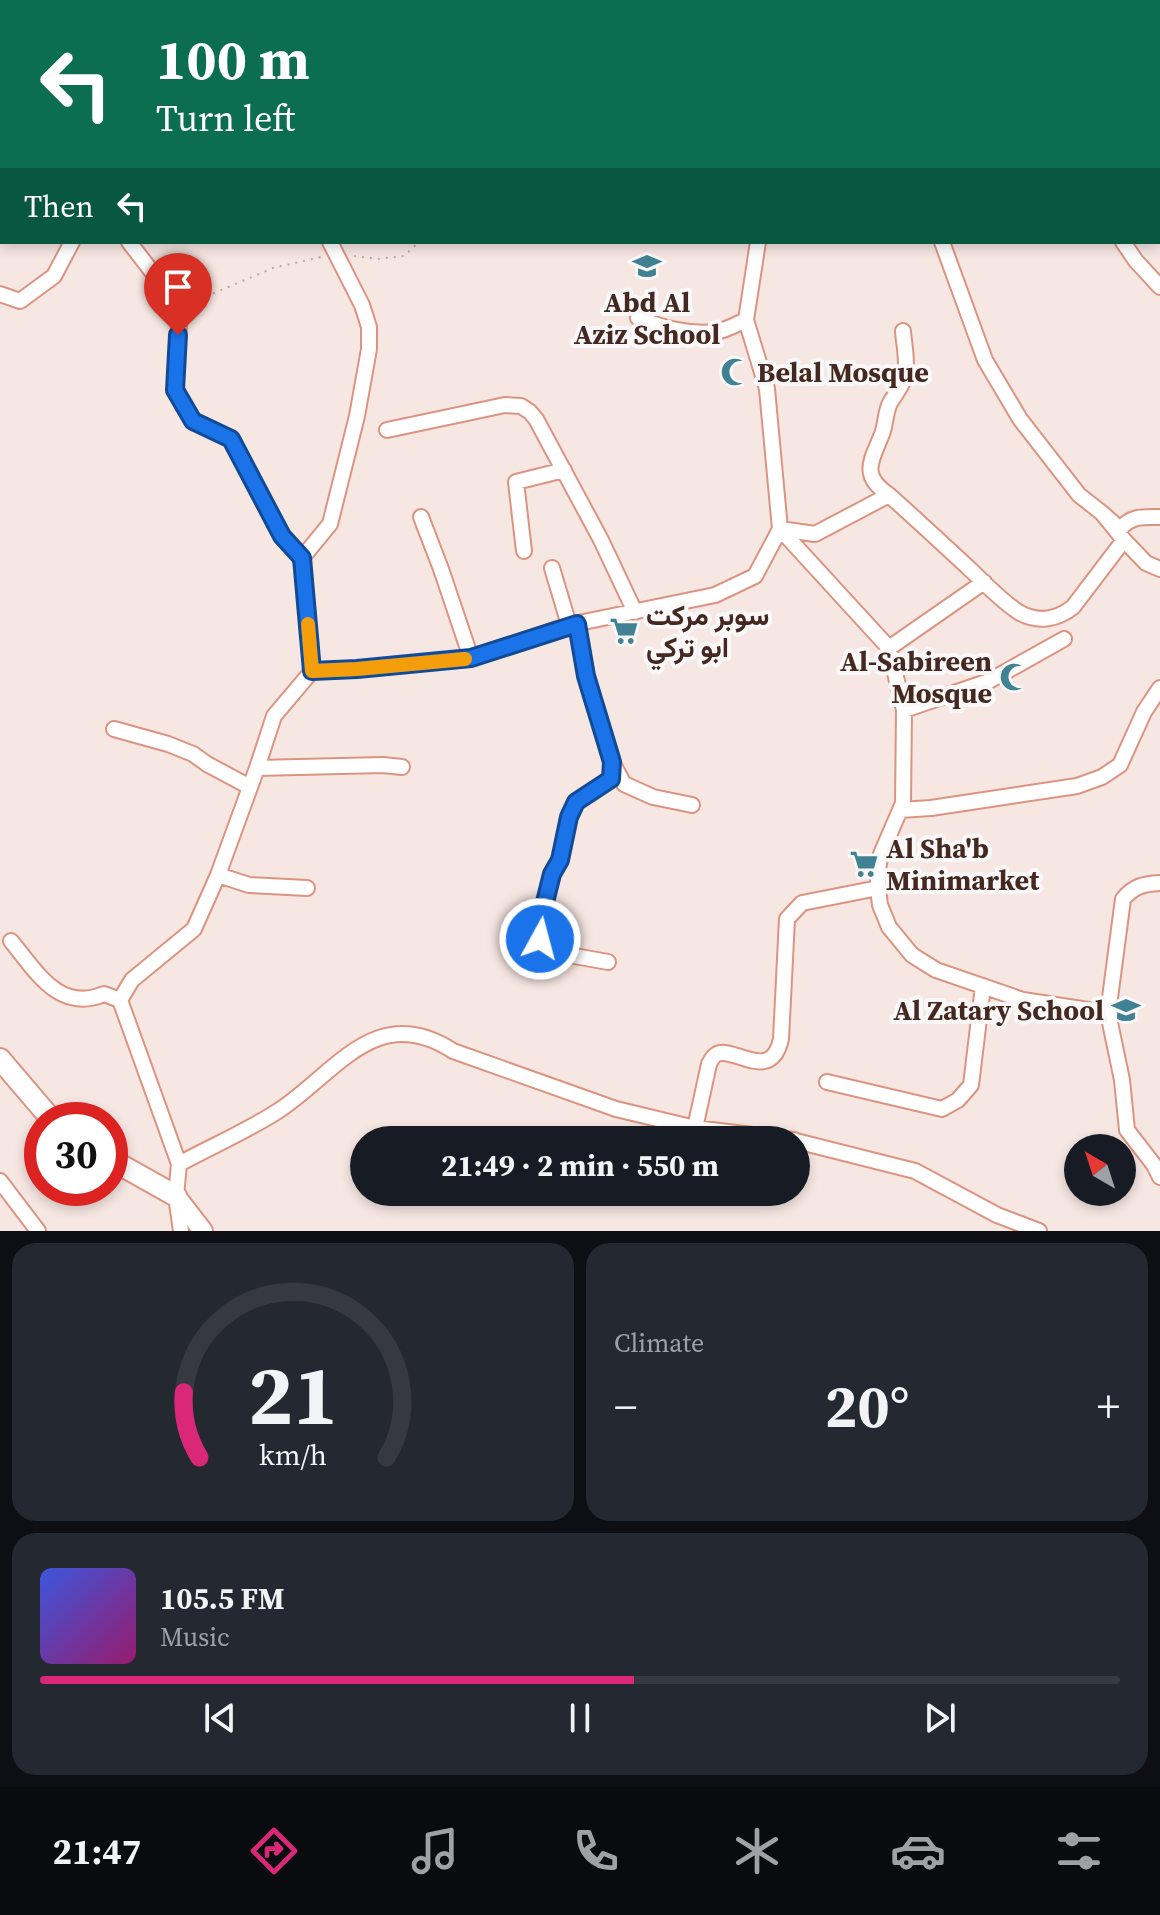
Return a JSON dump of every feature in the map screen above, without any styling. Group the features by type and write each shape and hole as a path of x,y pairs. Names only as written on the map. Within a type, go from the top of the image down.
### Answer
{"main road":[{"path":"0,1059 37,1102"},
{"path":"128,1169 176,1196"}],"street":[{"path":"0,294 20,301 54,276 71,244"},
{"path":"120,1000 132,980 194,929 218,875 274,716 312,671 302,558 282,536 231,439 193,421 175,390 180,308 131,244"},
{"path":"312,671 471,658 573,624 715,595 755,576 780,529 767,389 746,320 758,244"},
{"path":"943,244 985,360 1029,430 1079,495 1120,529 1133,518 1160,517"},
{"path":"1124,244 1160,287"},
{"path":"302,558 330,524 357,416 369,349 369,327 362,305 332,248"},
{"path":"638,318 665,329 718,332 746,320"},
{"path":"903,331 904,380 889,405 884,432 870,464 871,474 880,489 1021,613 1039,618 1058,617 1073,607 1124,540"},
{"path":"387,430 504,405 526,408 534,415 564,470 635,612"},
{"path":"524,551 516,482 564,470"},
{"path":"780,529 815,534 889,495"},
{"path":"1102,513 1146,563 1160,569"},
{"path":"421,517 471,658"},
{"path":"780,529 889,648 904,710 903,803 881,854 878,869 880,905 889,927 903,947 936,970 1023,1000 1108,1013"},
{"path":"552,568 573,624 612,762 624,784 653,797 692,805"},
{"path":"889,648 984,582"},
{"path":"904,710 989,681 1064,639"},
{"path":"900,810 1077,786 1102,777 1120,765 1144,712 1160,688"},
{"path":"114,729 193,754 250,787"},
{"path":"608,962 552,952 540,939 538,930 552,874 560,860 569,817 576,802 611,779 612,762"},
{"path":"257,768 402,767"},
{"path":"218,875 249,885 307,888"},
{"path":"1160,883 1131,889 1123,899 1108,1013 1122,1080 1127,1130 1160,1177"},
{"path":"695,1126 709,1064 714,1055 721,1053 758,1062 779,1051 787,919 802,903 878,888"},
{"path":"11,941 47,986 62,995 91,1000 104,994 120,1000 179,1164 176,1196 181,1231"},
{"path":"827,1082 942,1109 958,1100 971,1085 983,986"},
{"path":"179,1164 278,1111 356,1048 376,1038 397,1033 430,1038 453,1051 616,1109 687,1126"},
{"path":"810,1144 915,1171 997,1215 1039,1231"},
{"path":"0,1181 38,1231"},
{"path":"176,1196 203,1231"}],"path":[{"path":"180,308 273,268 332,248 377,259 404,256 417,244"}],"slow traffic":[{"path":"308,624 312,671 465,659"}],"place":[{"name":"Abd Al Aziz School","path":"647,266"},
{"name":"Belal Mosque","path":"735,372"},
{"name":"سوبر مركت ابو تركي","path":"624,631"},
{"name":"Al-Sabireen Mosque","path":"1014,677"},
{"name":"Al Sha'b Minimarket","path":"864,864"},
{"name":"Al Zatary School","path":"1126,1010"}],"route":[{"path":"178,335 175,390 193,421 231,439 282,536 302,558 312,671 471,658 577,624 586,676 612,762 611,779 576,802 569,817 560,860 552,874 538,930 540,939"}]}
